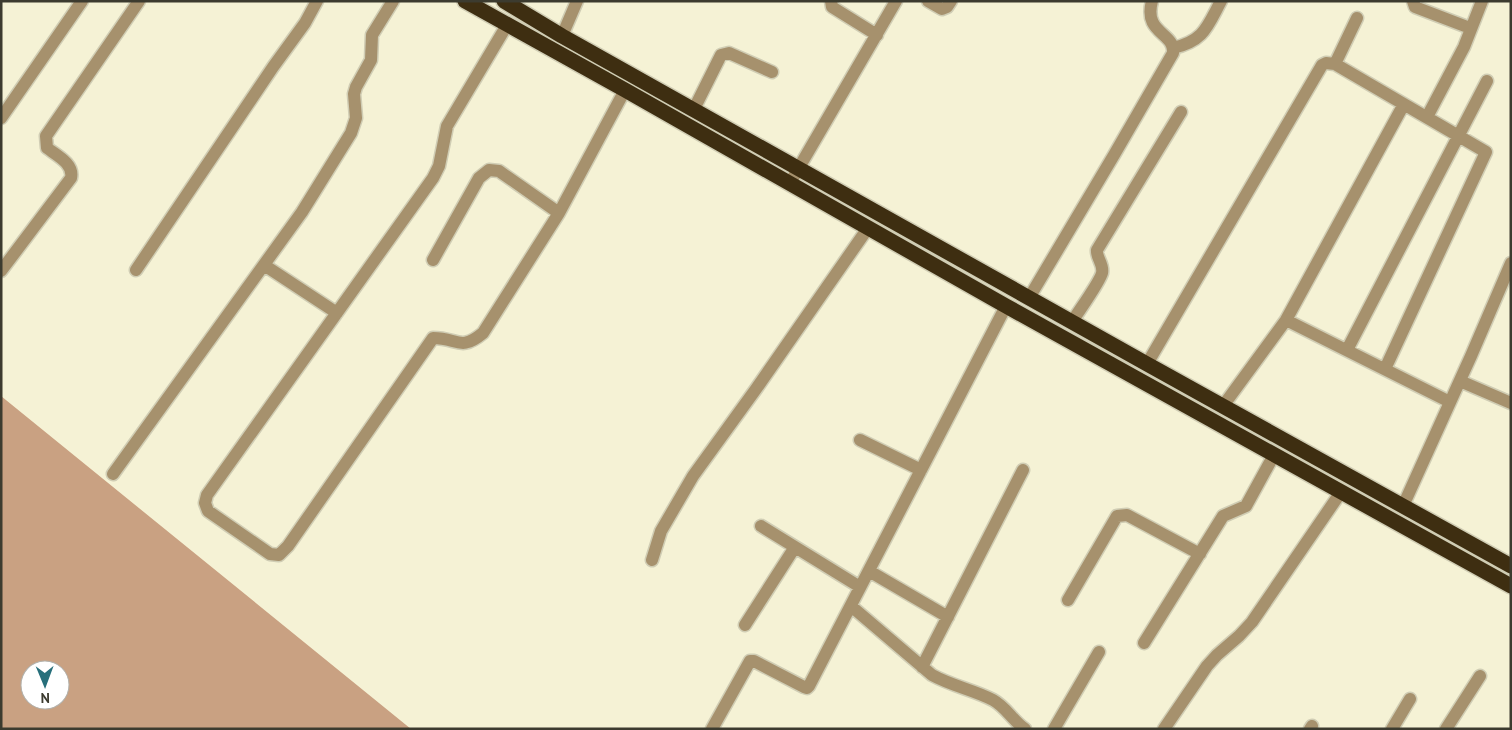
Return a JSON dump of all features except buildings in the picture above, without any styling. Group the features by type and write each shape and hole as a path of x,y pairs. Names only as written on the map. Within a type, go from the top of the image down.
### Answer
{"highway":[{"path":"465,1 1006,306 1511,586"},
{"path":"504,1 562,36 1511,566"}],"street":[{"path":"1,118 82,1"},
{"path":"1,271 71,178 71,167 47,148 46,136 139,1"},
{"path":"136,270 273,67 305,23 317,1"},
{"path":"113,474 302,212 351,133 356,118 354,94 371,60 372,35 393,1"},
{"path":"562,36 577,1"},
{"path":"831,1 832,7 877,35"},
{"path":"790,183 896,1"},
{"path":"928,1 942,9 947,7 951,1"},
{"path":"1029,298 1114,156 1172,53 1172,44 1151,21 1149,12 1152,1"},
{"path":"1173,48 1193,42 1199,37 1221,1"},
{"path":"1413,1 1415,7 1470,28"},
{"path":"1426,117 1464,47 1482,1"},
{"path":"1335,64 1357,18"},
{"path":"507,25 447,126 439,166 433,178 207,496 205,503 208,511 270,554 279,555 288,546 433,338 443,338 462,344 473,342 483,333 559,213 625,90"},
{"path":"694,109 722,55 725,53 772,72"},
{"path":"1147,364 1322,65 1326,63 1335,64 1458,137 1484,150 1485,154 1386,369"},
{"path":"1347,350 1487,81"},
{"path":"1223,406 1286,320 1404,104"},
{"path":"1072,322 1102,274 1102,264 1097,250 1181,112"},
{"path":"433,260 479,178 489,170 499,171 559,213"},
{"path":"652,560 662,531 693,476 868,228"},
{"path":"264,265 337,313"},
{"path":"1403,506 1510,269"},
{"path":"712,729 750,661 807,688 1006,306"},
{"path":"1286,320 1450,402"},
{"path":"1460,381 1511,403"},
{"path":"860,440 921,470"},
{"path":"1144,643 1223,516 1246,506 1274,455"},
{"path":"922,667 1023,470"},
{"path":"1164,729 1216,655 1239,636 1252,622 1341,492"},
{"path":"1068,600 1118,516 1127,515 1200,554"},
{"path":"761,526 860,587"},
{"path":"745,625 795,547"},
{"path":"869,571 948,617"},
{"path":"850,606 922,667 943,681 994,701 1008,723 1025,729"},
{"path":"1054,729 1099,652"},
{"path":"1446,729 1480,676"},
{"path":"1392,729 1410,699"}],"shaded area":[{"path":"1,396 411,729 1,729"}]}
